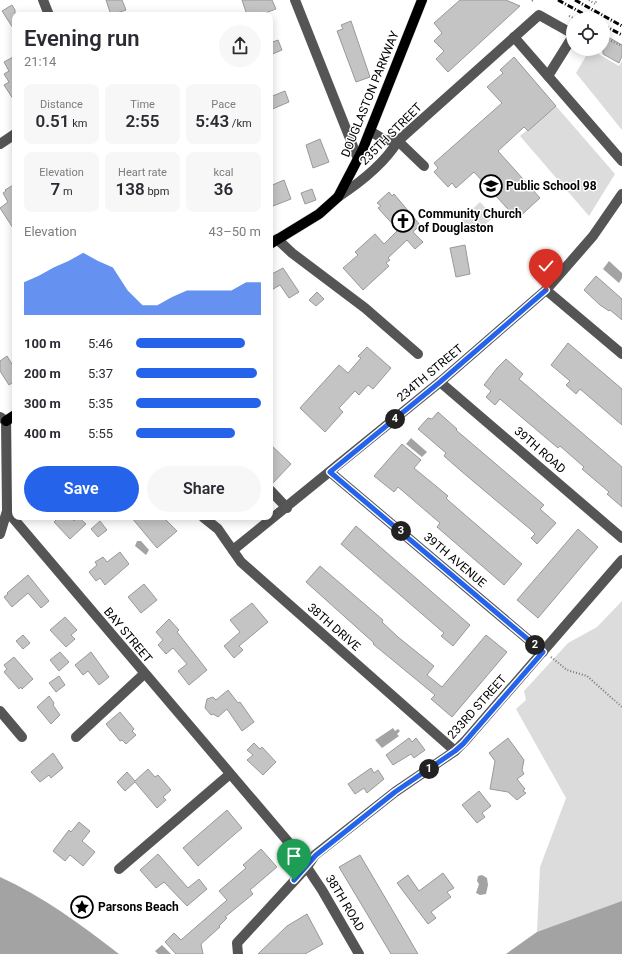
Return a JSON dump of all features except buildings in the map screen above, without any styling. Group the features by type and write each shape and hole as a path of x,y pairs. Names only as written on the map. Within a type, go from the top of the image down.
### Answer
{"main road":[{"name":"DOUGLASTON PARKWAY","path":"338,197 370,132 422,0"},
{"name":"235TH STREET","path":"274,241 319,214 338,197"}],"street":[{"path":"43,0 48,12"},
{"path":"295,0 358,159"},
{"name":"235TH STREET","path":"338,197 357,185 390,153 398,141 539,15 566,31"},
{"path":"514,37 622,161"},
{"path":"548,76 566,46"},
{"path":"370,132 386,140 398,141 424,166"},
{"path":"0,144 12,136"},
{"name":"234TH STREET","path":"273,520 440,382 546,290 593,236 622,194"},
{"path":"274,241 365,308 418,354"},
{"path":"546,290 622,354"},
{"name":"39TH ROAD","path":"440,382 622,538"},
{"path":"0,534 7,511 3,419"},
{"name":"39TH AVENUE","path":"330,472 543,652"},
{"path":"273,493 288,508"},
{"name":"BAY STREET","path":"7,511 12,517"},
{"name":"BAY STREET","path":"15,520 230,774"},
{"name":"38TH DRIVE","path":"207,520 218,529 241,562 455,751"},
{"name":"234TH STREET","path":"234,550 273,520"},
{"name":"233RD STREET","path":"238,954 237,943 307,867 316,855 395,792 455,751 466,740 622,560"},
{"path":"76,737 144,674"},
{"path":"0,711 22,737"},
{"path":"119,869 230,774"},
{"name":"38TH ROAD","path":"230,774 296,851 359,954"}],"path":[{"path":"589,0 595,4 597,0"},
{"path":"610,40 622,46"},
{"path":"543,652 567,670 587,676 622,708"}],"shaded area":[{"path":"586,56 602,56 619,66 622,61 622,130 576,73"},
{"path":"556,106 615,174 589,216 520,136"},
{"path":"480,202 494,217 474,234 461,220"},
{"path":"609,261 622,273 622,278 619,283 603,269"},
{"path":"411,438 427,452 422,457 406,444"},
{"path":"137,541 141,541 149,550 146,555 135,546"},
{"path":"622,601 622,938 506,954 537,932 540,867 566,798 516,709 526,700 524,691 568,643 597,627"},
{"path":"393,728 395,731 398,729 400,731 397,734 399,736 382,748 375,740"},
{"path":"482,875 487,878 488,885 486,894 480,895 476,893 479,884 477,881 478,876"},
{"path":"0,877 46,902 91,932 119,954 0,954"},
{"path":"622,901 622,954 506,954 537,932"},
{"path":"162,945 171,954 158,954 155,951"}],"railway":[{"path":"558,0 580,12"},
{"path":"575,0 622,26"},
{"path":"610,29 622,35"}],"place":[{"name":"Public School 98","path":"491,186"},
{"name":"Community Church of Douglaston","path":"403,221"},
{"name":"Parsons Beach","path":"82,907"}],"route":[{"path":"294,880 316,855 395,792 463,744 543,652 330,472 440,382 546,290"}]}
